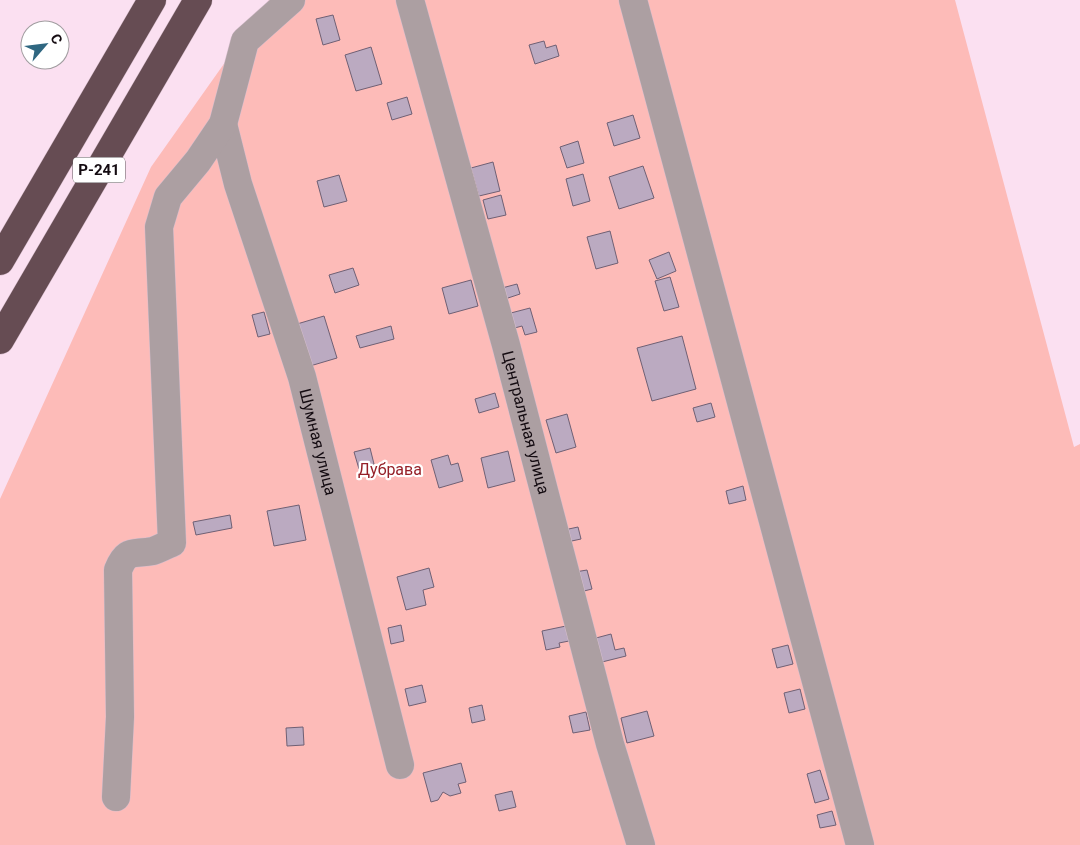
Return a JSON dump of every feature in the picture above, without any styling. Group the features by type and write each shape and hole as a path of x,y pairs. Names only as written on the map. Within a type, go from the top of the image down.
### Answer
{"highway":[{"name":"Р-241","path":"0,261 152,0"},
{"name":"Р-241","path":"0,340 198,0"}],"street":[{"path":"116,797 120,717 118,570 122,560 130,552 154,551 172,543 159,227 168,197 198,161 223,124 245,41 291,0"},
{"name":"Центральная улица","path":"410,0 506,345 610,744 641,845"},
{"path":"633,0 860,845"},
{"name":"Шумная улица","path":"223,124 238,184 302,377 400,765"}],"green space":[{"name":"Дубрава","path":"269,0 955,0 1074,447 1080,444 1080,845 0,845 0,499 151,167"}],"building":[{"path":"333,15 340,40 323,45 316,19"},
{"path":"544,41 546,48 556,45 559,56 535,64 529,45"},
{"path":"371,47 382,84 356,91 345,55"},
{"path":"407,97 412,114 392,120 387,103"},
{"path":"633,115 640,138 614,146 607,123"},
{"path":"578,141 584,163 567,168 560,147"},
{"path":"493,162 500,191 479,196 471,168"},
{"path":"643,166 654,198 619,209 609,177"},
{"path":"583,174 590,201 573,206 566,179"},
{"path":"339,175 347,201 324,207 317,181"},
{"path":"501,195 506,215 488,219 483,200"},
{"path":"610,231 618,263 596,269 587,237"},
{"path":"669,252 676,271 657,279 649,260"},
{"path":"353,268 359,285 335,293 329,275"},
{"path":"670,277 679,307 664,311 655,281"},
{"path":"471,280 478,306 449,314 442,288"},
{"path":"517,284 520,294 505,299 502,288"},
{"path":"530,308 537,332 525,335 522,326 511,329 507,314"},
{"path":"264,312 270,334 258,337 252,315"},
{"path":"324,316 337,358 310,366 297,324"},
{"path":"391,326 394,339 360,348 356,336"},
{"path":"682,336 696,389 652,401 637,348"},
{"path":"495,393 499,407 479,413 475,399"},
{"path":"711,403 715,417 697,422 693,408"},
{"path":"567,414 576,447 556,453 546,420"},
{"path":"370,448 374,464 359,469 354,452"},
{"path":"508,451 515,481 488,488 481,458"},
{"path":"448,455 451,465 458,463 463,481 439,488 431,460"},
{"path":"743,486 746,500 729,504 726,491"},
{"path":"299,505 306,540 274,546 267,511"},
{"path":"230,515 232,528 196,535 193,522"},
{"path":"578,527 581,539 567,542 564,530"},
{"path":"429,568 434,587 423,590 426,605 406,610 397,577"},
{"path":"587,570 592,589 580,592 575,572"},
{"path":"401,625 404,641 391,644 388,628"},
{"path":"566,626 569,641 559,643 560,647 546,650 542,631"},
{"path":"611,634 615,650 624,648 626,656 602,662 596,638"},
{"path":"788,645 793,664 777,668 772,649"},
{"path":"422,685 426,702 409,706 405,689"},
{"path":"800,689 805,709 789,713 784,693"},
{"path":"482,705 485,720 472,723 469,708"},
{"path":"647,711 654,736 627,743 621,718"},
{"path":"586,712 590,730 573,733 569,716"},
{"path":"303,727 304,745 287,746 286,728"},
{"path":"461,763 466,782 458,784 461,793 450,796 443,792 438,800 431,802 423,773"},
{"path":"820,770 829,799 815,803 807,774"},
{"path":"512,791 516,807 499,811 495,795"},
{"path":"832,811 836,825 820,828 817,815"}]}
